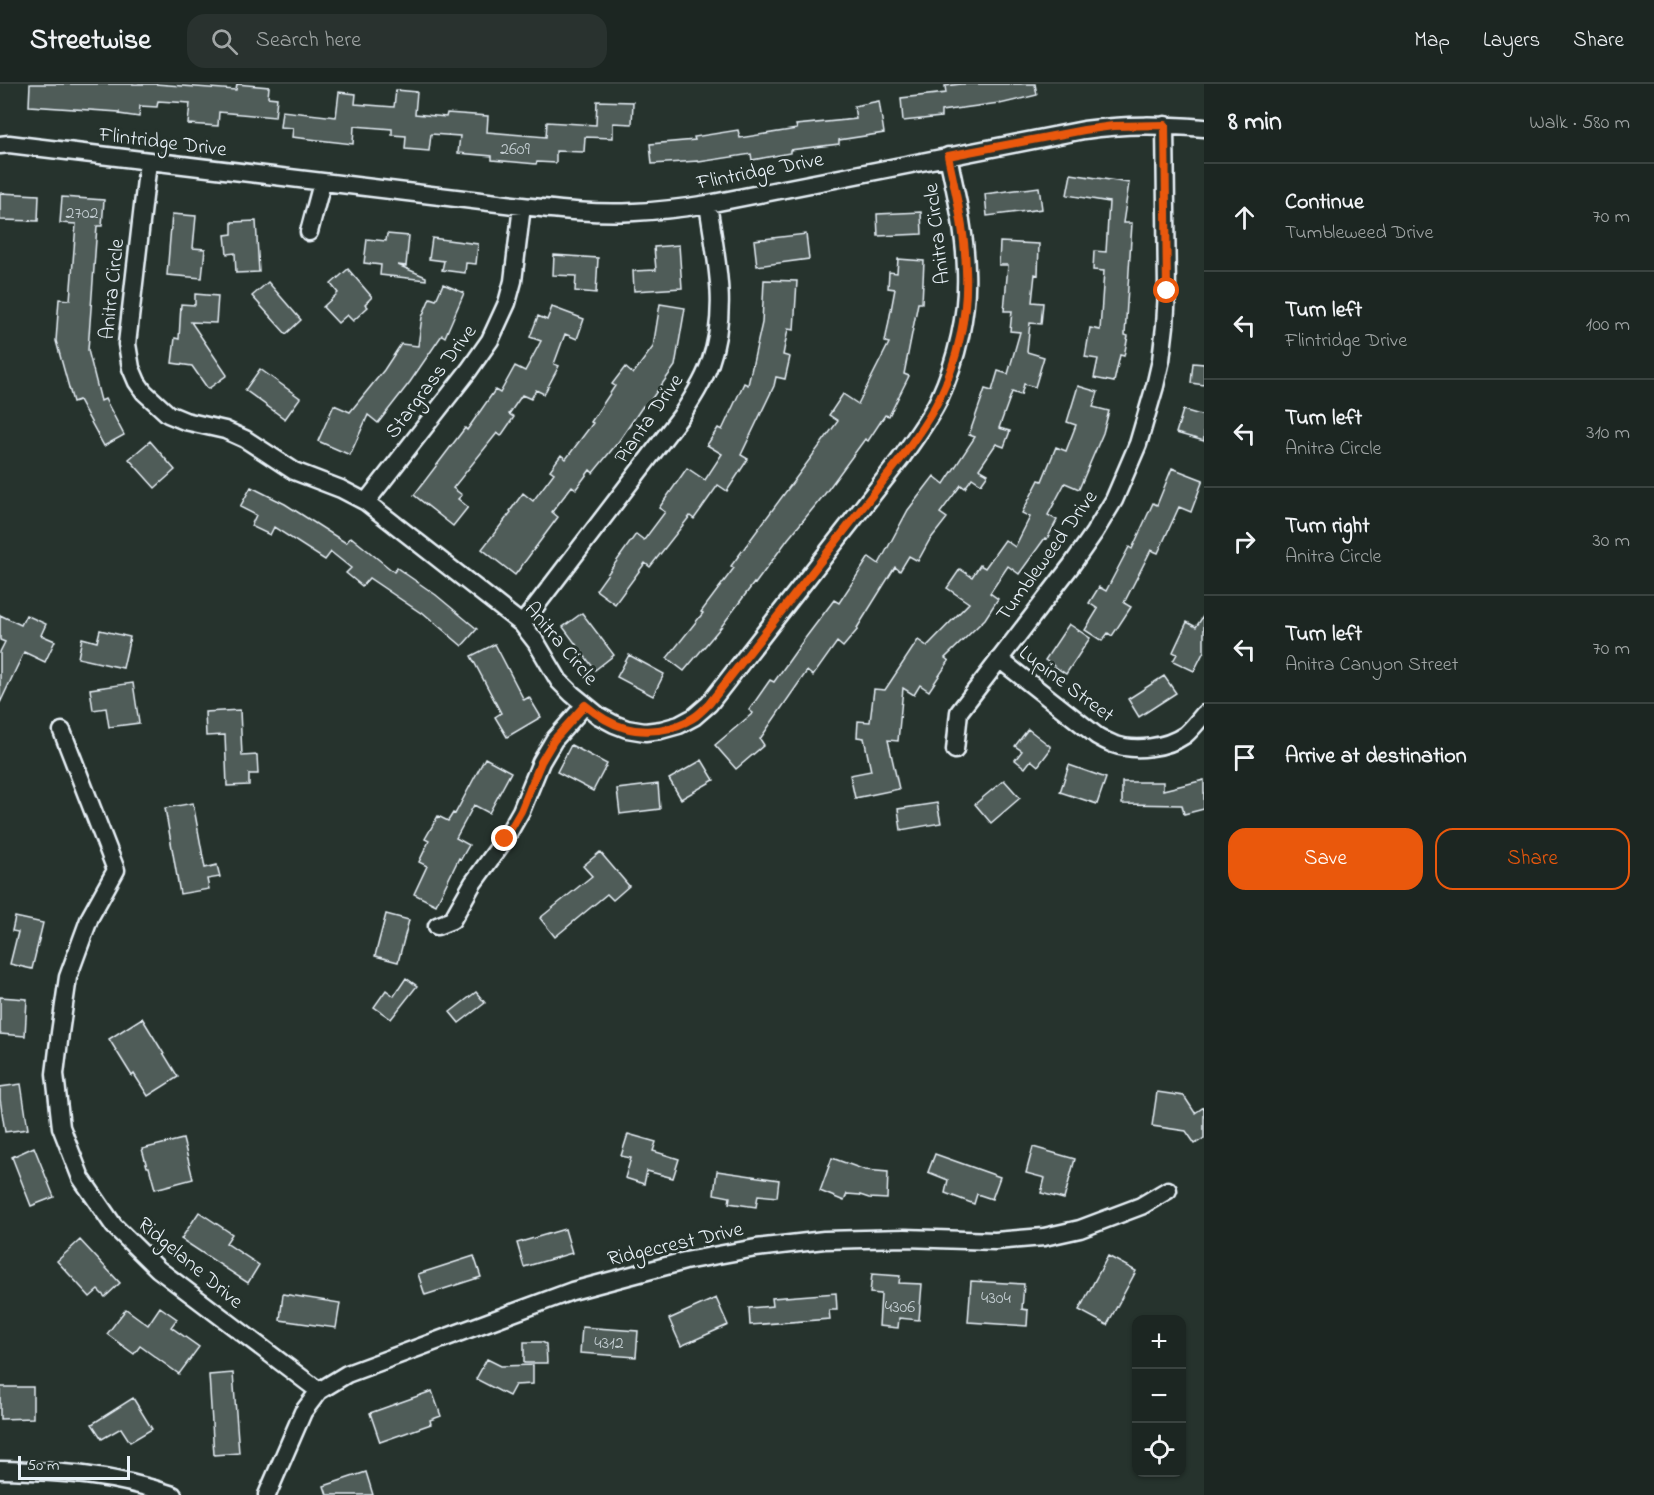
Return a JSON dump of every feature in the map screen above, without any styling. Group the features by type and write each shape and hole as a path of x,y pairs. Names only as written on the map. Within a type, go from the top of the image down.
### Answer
{"street":[{"name":"Flintridge Drive","path":"0,145 9,144 522,206 614,213 708,204 1084,130 1113,126 1165,125 1204,128"},
{"name":"Tumbleweed Drive","path":"955,750 959,712 1071,566 1109,508 1127,471 1148,413 1161,360 1165,326 1167,291 1165,125"},
{"name":"Anitra Circle","path":"148,162 127,344 131,368 140,387 156,405 168,414 185,421 235,434 294,471 342,489 366,502 522,624 536,642 559,681 585,705 614,724 645,732 679,725 694,717 709,704 902,457 926,423 939,399 949,375 962,324 966,296 964,242 948,156"},
{"path":"309,232 321,183"},
{"name":"Pianta Drive","path":"522,624 681,416 698,390 710,364 717,337 721,288 708,204"},
{"name":"Stargrass Drive","path":"366,502 490,340 503,314 513,281 522,206"},
{"name":"Lupine Street","path":"999,659 1096,736 1114,745 1133,748 1170,743 1185,734 1204,714"},
{"path":"437,926 452,920 473,883 505,839 521,811 541,762 554,740 585,705"},
{"name":"Ridgelane Drive","path":"62,731 116,870 90,917 68,977 55,1074 62,1127 81,1178 114,1226 158,1269 320,1391"},
{"name":"Ridgecrest Drive","path":"267,1495 303,1412 320,1391 347,1374 572,1291 685,1261 756,1248 824,1240 905,1238 995,1240 1044,1237 1080,1228 1141,1206 1168,1190"},
{"path":"0,1470 50,1471 108,1477 173,1495"}],"building":[{"path":"30,84 155,84 236,90 237,84 269,87 268,97 277,98 275,117 219,112 218,126 188,124 190,103 158,101 157,107 140,106 139,117 119,114 119,112 29,106"},
{"path":"1035,84 1037,95 1000,104 941,111 941,117 903,121 901,98 946,93 945,86"},
{"path":"396,90 417,92 415,114 446,117 447,113 488,116 487,132 546,137 547,122 596,125 597,101 633,102 632,124 613,123 613,138 585,137 584,152 556,151 556,163 537,162 536,164 492,160 492,156 458,153 460,136 431,134 429,151 405,149 406,136 392,135 392,129 354,126 353,144 292,137 293,128 280,127 282,111 336,117 339,92 356,94 355,104 394,107"},
{"path":"879,101 884,133 839,140 839,144 790,150 790,153 752,160 751,154 699,162 652,164 650,144 695,140 694,137 738,130 740,138 797,129 796,125 856,119 854,106"},
{"path":"1071,174 1129,183 1123,223 1132,223 1125,335 1128,336 1124,356 1120,355 1114,382 1094,378 1098,359 1085,357 1090,328 1100,330 1104,271 1093,270 1094,251 1106,252 1109,202 1067,195"},
{"path":"1039,187 1042,209 987,216 985,194"},
{"path":"0,193 39,195 38,221 0,220"},
{"path":"62,197 104,200 102,226 97,226 88,350 101,401 105,399 124,435 104,446 79,400 73,402 56,341 59,299 70,300 76,224 60,223"},
{"path":"921,212 922,234 878,236 877,214"},
{"path":"172,214 196,216 193,248 205,249 202,278 167,275"},
{"path":"256,221 259,272 236,273 235,253 227,254 225,235 232,234 232,222"},
{"path":"387,234 409,236 406,266 398,265 426,277 426,280 380,275 381,265 364,263 367,239 386,241"},
{"path":"806,234 809,259 757,266 754,240"},
{"path":"432,238 478,244 476,264 466,263 465,273 442,270 444,261 429,259"},
{"path":"1000,242 1039,244 1038,275 1035,274 1032,302 1043,303 1041,324 1030,323 1027,352 1044,357 1035,387 1024,384 1021,395 1012,392 999,428 1010,431 1004,447 996,444 979,469 988,474 981,484 972,478 965,488 961,485 940,513 947,518 929,541 918,561 909,556 900,571 895,567 858,629 843,647 837,642 813,676 807,671 760,739 764,745 736,769 715,745 753,713 749,710 770,680 774,682 834,600 839,603 869,557 879,564 908,510 934,476 944,484 975,437 969,435 985,389 992,391 998,371 1008,374 1020,332 1010,331 1012,311 1004,311 1008,265 999,265"},
{"path":"679,245 682,288 634,291 633,271 656,270 654,247"},
{"path":"554,255 598,258 596,293 575,291 576,276 553,275"},
{"path":"898,259 924,261 922,303 918,303 904,374 909,376 889,416 885,415 868,441 865,439 755,584 684,671 667,658 703,613 701,612 734,568 731,566 838,421 829,415 843,394 858,404 889,343 885,342 895,289 888,288 889,272 897,273"},
{"path":"348,269 372,297 365,304 368,307 353,321 347,315 338,323 323,307 338,293 331,284"},
{"path":"764,280 797,281 794,330 788,329 783,355 790,357 785,379 776,377 774,386 741,455 748,459 727,491 718,485 694,519 690,516 650,567 645,563 615,604 596,590 636,534 644,540 665,512 659,508 687,468 705,480 722,454 707,445 718,428 722,430 744,383 748,385 762,323"},
{"path":"268,282 301,320 286,334 252,296"},
{"path":"443,284 464,293 445,337 442,335 378,423 368,415 350,455 318,441 334,405 350,412 384,370 401,344 418,346 422,317 430,298 436,300"},
{"path":"195,294 218,296 216,323 191,322 227,375 208,389 192,366 172,363 175,338 179,339 181,304 195,305"},
{"path":"660,304 685,308 675,366 593,473 590,470 576,489 572,486 552,512 558,517 515,575 482,549 523,493 533,501 554,473 550,470 561,455 566,459 593,423 591,422 615,386 612,384 625,367 633,374 653,347"},
{"path":"552,307 584,319 577,339 565,334 554,364 559,366 544,394 536,390 531,399 522,395 509,414 514,417 501,436 497,433 453,488 462,495 458,499 468,507 453,526 414,495 465,428 467,430 495,390 500,393 515,366 525,371 541,341 530,337 538,316 547,320"},
{"path":"1193,363 1204,364 1204,385 1191,383"},
{"path":"260,369 300,398 285,419 245,390"},
{"path":"1078,386 1098,392 1093,407 1109,411 1103,433 1079,489 1065,483 1048,515 1057,520 1047,539 1045,538 1019,574 1008,566 990,593 998,599 985,619 945,658 949,661 929,691 920,685 914,695 903,688 898,741 888,740 899,789 855,798 850,775 871,771 864,738 857,737 858,721 870,722 874,689 885,690 918,640 927,646 969,603 947,588 960,569 972,577 980,565 985,568 1005,540 1015,547 1030,517 1022,513 1039,480 1042,481 1056,447 1066,451 1076,425 1067,422"},
{"path":"1183,410 1204,416 1204,441 1176,433"},
{"path":"150,441 175,470 155,488 129,459"},
{"path":"1172,468 1203,480 1191,512 1179,507 1158,553 1151,550 1124,603 1131,607 1112,636 1108,633 1102,641 1085,630 1098,609 1089,603 1099,587 1106,591 1129,547 1132,549 1153,503 1157,505"},
{"path":"251,487 285,504 346,543 351,537 394,572 397,568 436,595 477,629 462,646 422,612 369,578 362,586 346,573 351,568 331,552 325,560 274,527 270,535 251,526 256,515 240,507"},
{"path":"582,613 614,655 595,670 563,627"},
{"path":"0,615 21,625 26,615 46,624 41,635 55,641 45,662 24,652 0,703 0,652 5,642 0,640"},
{"path":"1204,615 1204,651 1194,671 1173,661 1177,654 1173,652 1187,622 1196,627"},
{"path":"1069,624 1090,638 1066,674 1045,660"},
{"path":"100,630 130,637 123,668 78,658 82,638 97,642"},
{"path":"495,644 524,700 529,697 541,717 507,737 495,717 501,713 471,656"},
{"path":"629,655 664,674 653,696 617,677"},
{"path":"1164,676 1176,693 1139,717 1128,699"},
{"path":"133,683 139,723 109,727 106,708 93,710 90,689"},
{"path":"240,710 242,756 257,755 258,774 249,774 249,785 227,786 225,735 206,736 205,712"},
{"path":"1028,729 1050,746 1050,750 1038,766 1031,760 1025,768 1015,760 1022,751 1015,746"},
{"path":"571,745 607,764 593,791 557,772"},
{"path":"485,758 511,772 489,813 474,805 456,838 469,845 461,859 459,858 436,905 414,894 427,866 419,862 429,841 425,839 438,816 448,821 453,813 455,814"},
{"path":"702,760 714,780 681,799 669,779"},
{"path":"1069,765 1106,778 1097,804 1060,792"},
{"path":"1004,780 1020,798 991,823 975,804"},
{"path":"1204,780 1204,809 1184,814 1182,805 1122,804 1122,782 1163,782 1163,790"},
{"path":"658,784 660,809 620,814 617,789"},
{"path":"193,803 205,868 217,865 220,877 207,879 209,889 180,894 165,808"},
{"path":"937,803 941,823 901,830 898,809"},
{"path":"600,852 629,886 613,900 607,894 555,937 540,918 592,876 583,866"},
{"path":"386,914 409,920 398,962 375,956"},
{"path":"15,917 43,923 32,969 10,964 18,932 12,931"},
{"path":"406,978 417,986 391,1019 374,1007 386,990 394,996"},
{"path":"476,992 485,1003 459,1023 450,1012"},
{"path":"0,997 27,999 25,1036 0,1034"},
{"path":"142,1018 178,1077 148,1096 134,1074 132,1076 109,1039"},
{"path":"21,1084 28,1129 5,1132 0,1087"},
{"path":"1157,1092 1184,1096 1195,1113 1204,1107 1204,1138 1195,1144 1186,1131 1152,1126"},
{"path":"628,1134 656,1142 653,1151 679,1159 673,1178 647,1171 644,1184 625,1178 631,1158 621,1156"},
{"path":"183,1139 193,1179 155,1189 142,1149"},
{"path":"34,1147 54,1197 31,1206 12,1157"},
{"path":"1033,1147 1075,1159 1064,1199 1041,1193 1045,1178 1026,1173"},
{"path":"935,1154 1000,1177 992,1199 977,1194 974,1204 945,1193 948,1180 928,1172"},
{"path":"832,1158 865,1170 888,1172 887,1199 847,1194 844,1201 820,1191"},
{"path":"717,1171 779,1180 777,1197 758,1195 756,1207 729,1203 730,1197 714,1194"},
{"path":"199,1212 232,1234 226,1243 259,1265 248,1283 181,1239"},
{"path":"565,1229 572,1253 524,1267 517,1243"},
{"path":"80,1240 120,1283 105,1297 98,1290 90,1297 57,1261"},
{"path":"474,1256 481,1277 425,1295 418,1274"},
{"path":"1108,1256 1136,1271 1107,1325 1079,1310"},
{"path":"872,1274 900,1276 899,1283 922,1284 919,1320 899,1318 898,1328 879,1326 881,1294 870,1293"},
{"path":"971,1281 1024,1284 1022,1309 1028,1310 1027,1326 968,1322"},
{"path":"836,1293 837,1310 829,1310 830,1319 750,1325 749,1308 773,1306 772,1298"},
{"path":"283,1294 340,1303 336,1328 280,1320"},
{"path":"716,1298 728,1325 681,1346 669,1319"},
{"path":"160,1307 177,1319 171,1327 199,1347 179,1374 140,1346 134,1354 107,1334 126,1309 148,1325"},
{"path":"582,1327 638,1331 636,1357 580,1353"},
{"path":"524,1342 546,1344 547,1363 524,1363"},
{"path":"487,1359 501,1366 533,1365 533,1384 515,1385 509,1396 476,1379"},
{"path":"233,1373 239,1453 214,1455 209,1375"},
{"path":"0,1387 33,1387 33,1418 0,1419"},
{"path":"432,1391 441,1416 430,1420 431,1424 380,1442 370,1413"},
{"path":"133,1398 152,1429 130,1442 121,1428 102,1439 92,1424"},
{"path":"366,1472 373,1495 327,1495 324,1486"}],"route":[{"path":"505,839 521,811 541,762 554,740 585,705 614,724 645,732 679,725 694,717 709,704 926,423 949,375 962,324 966,296 964,242 948,156 1084,130 1141,124 1165,125 1167,291"}]}
